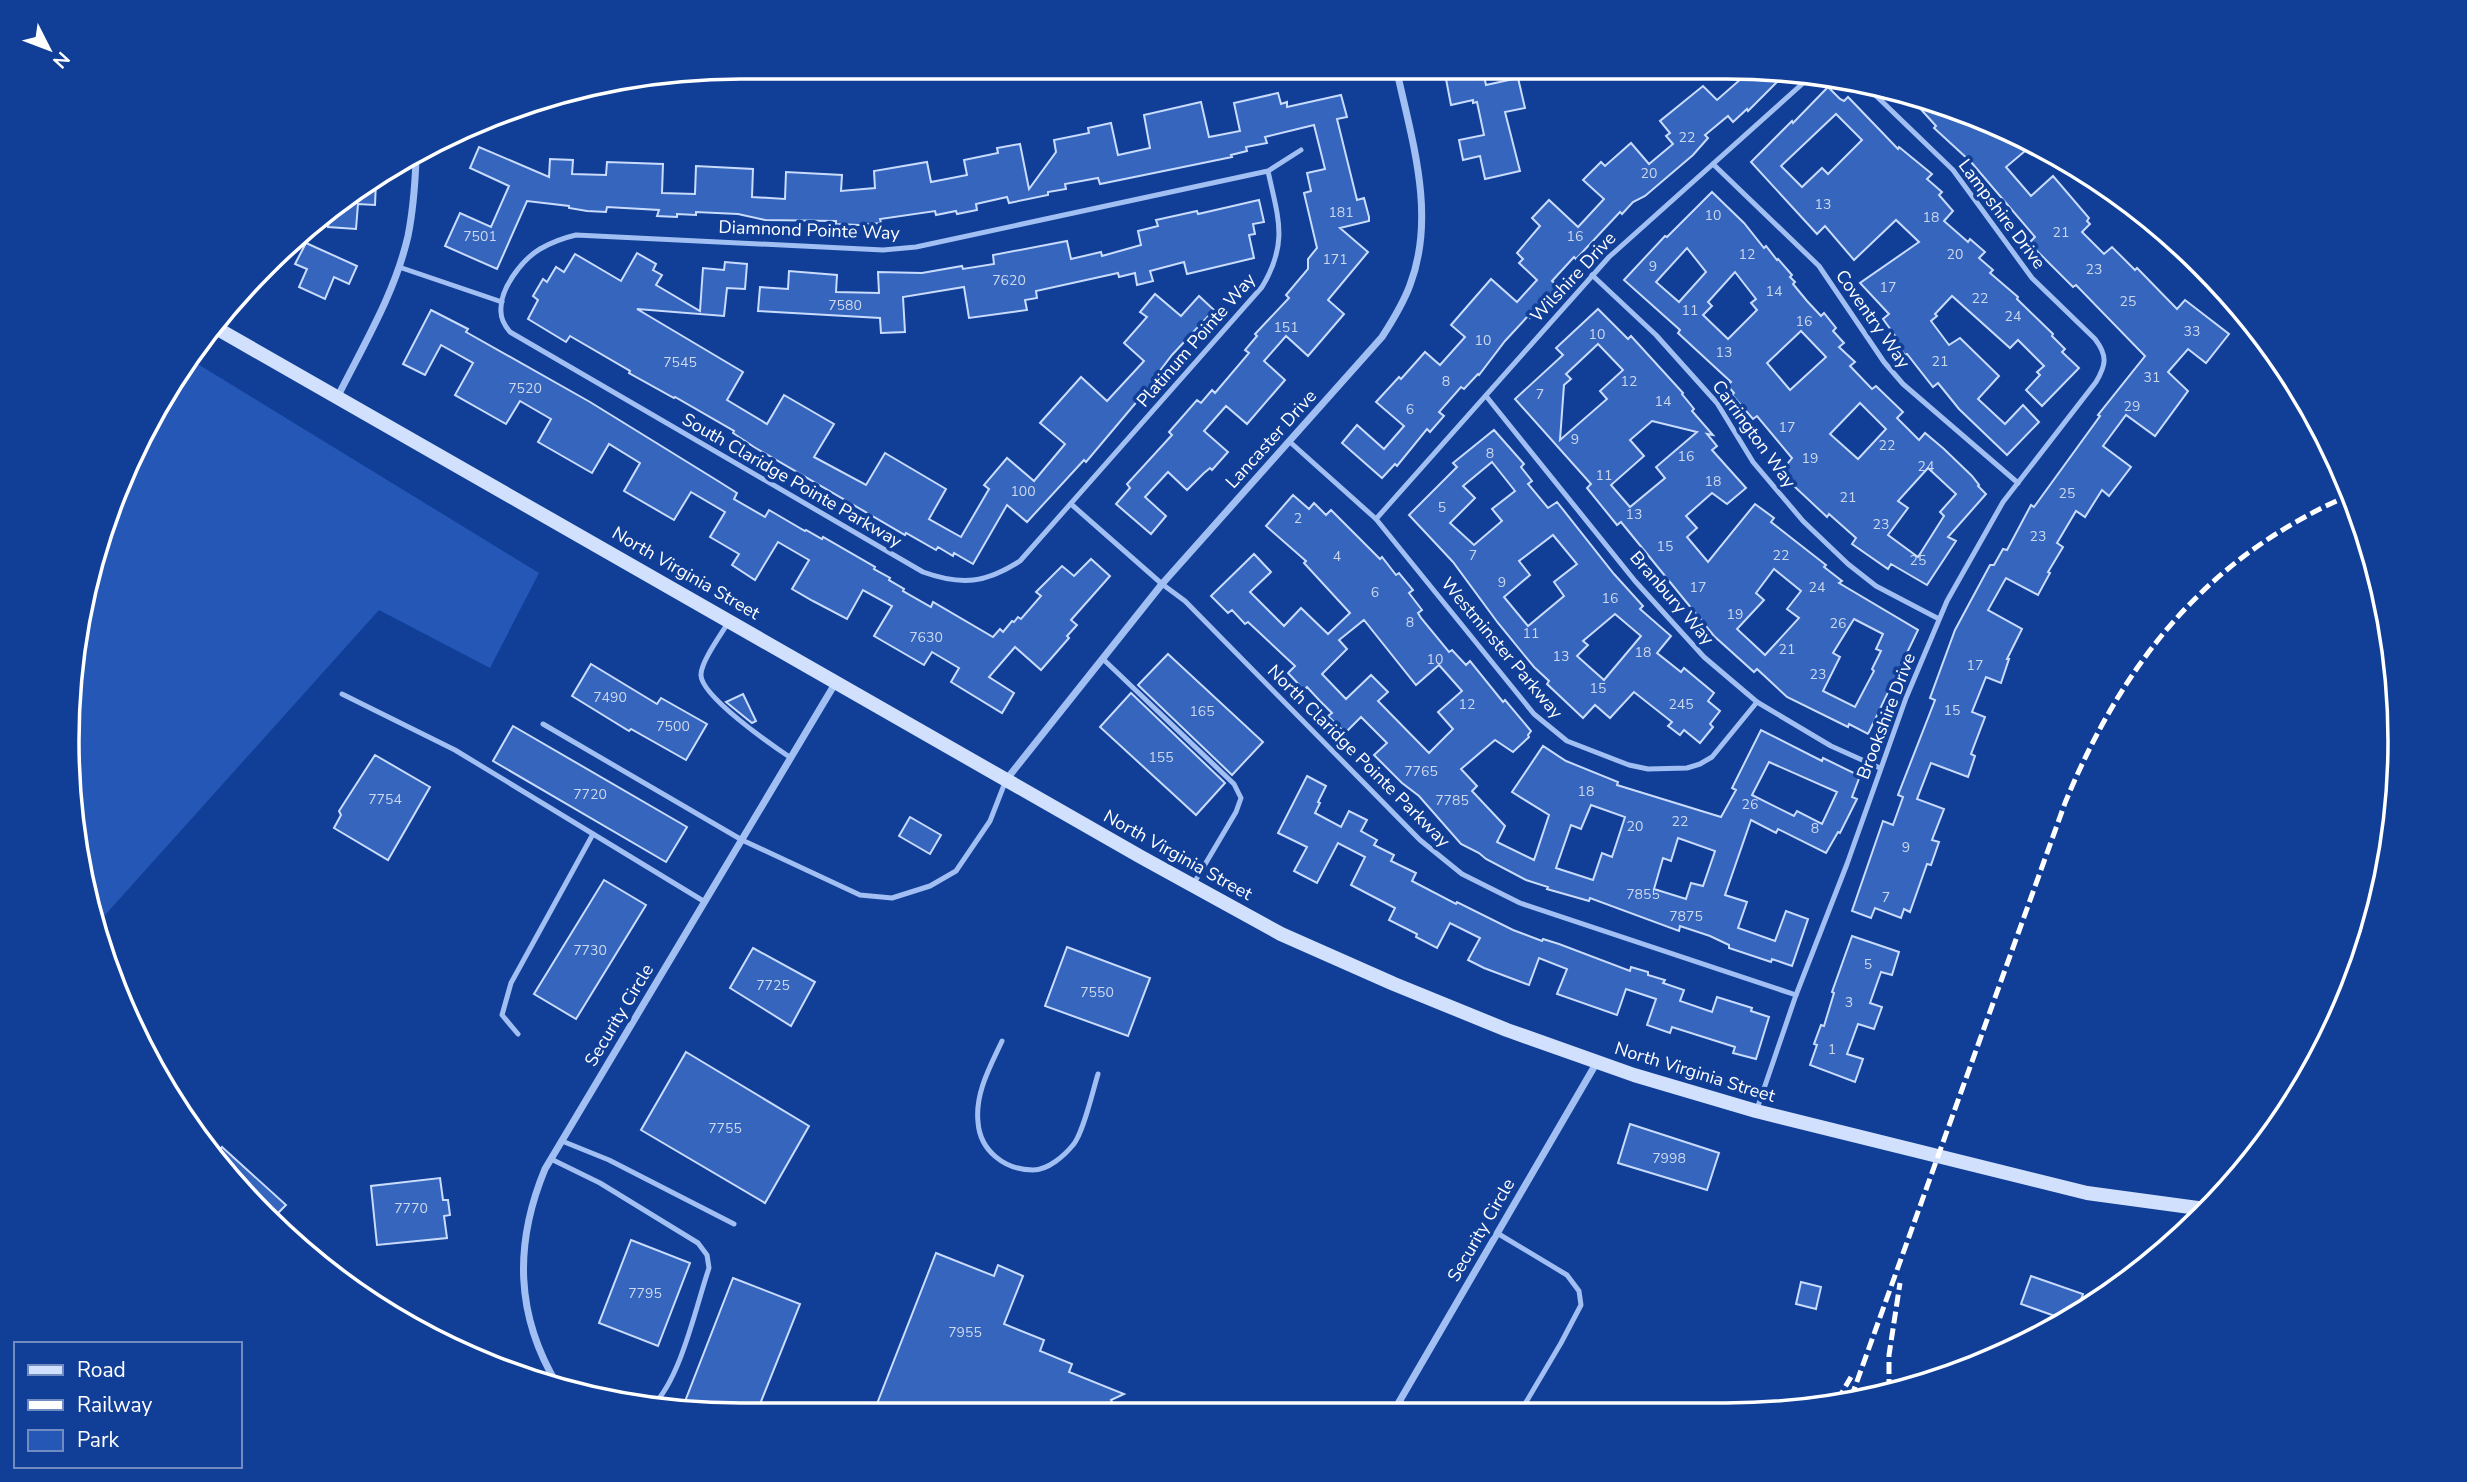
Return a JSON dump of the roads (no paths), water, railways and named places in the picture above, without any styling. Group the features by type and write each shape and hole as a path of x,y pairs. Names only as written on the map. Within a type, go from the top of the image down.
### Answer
{"main road":[{"name":"North Virginia Street","path":"222,331 1193,886 1281,933 1394,984 1507,1030 1597,1062 1756,1111 2087,1193 2195,1208"}],"street":[{"name":"Lancaster Drive","path":"1006,780 1162,584 1382,337 1399,310 1411,283 1419,253 1421,189 1398,79"},
{"path":"338,396 382,309 399,267 408,234 416,164"},
{"name":"Security Circle","path":"552,1375 532,1329 525,1298 523,1266 526,1230 534,1197 551,1159 836,682"},
{"name":"Security Circle","path":"1399,1401 1597,1062"}],"lane":[{"name":"Wilshire Drive","path":"1376,519 1608,257 1803,83"},
{"name":"Lampshire Drive","path":"1882,98 1953,170 2032,278 2095,339 2104,351 2106,364"},
{"name":"Diamnond Pointe Way","path":"502,302 509,282 522,264 556,240 576,235 883,250 916,247 1268,171 1301,150"},
{"name":"Coventry Way","path":"1713,164 1819,266 1884,362 1903,384 2018,483"},
{"name":"Platinum Pointe Way","path":"1071,504 1262,287 1273,268 1279,247 1280,227 1268,171"},
{"path":"399,267 502,302"},
{"name":"Carrington Way","path":"1592,275 1656,335 1717,403 1753,462 1803,521 1848,564 1876,586 1939,619"},
{"name":"South Claridge Pointe Parkway","path":"502,302 500,311 503,323 510,332 923,572 944,580 964,582 985,579 1003,572 1020,561 1071,504"},
{"name":"Brookshire Drive","path":"1756,1111 1906,698 1939,619 2003,502 2096,382 2106,364"},
{"name":"Branbury Way","path":"1486,396 1680,633 1757,702 1831,746 1880,768"},
{"name":"Westminster Parkway","path":"1290,442 1376,519 1534,714 1567,741 1639,767 1670,770 1687,768 1712,757 1757,702"},
{"path":"1071,504 1162,584"},
{"name":"North Claridge Pointe Parkway","path":"1162,584 1185,601 1420,840 1462,874 1520,903 1796,995"},
{"path":"729,620 701,672 701,682 748,730 790,758"},
{"path":"1103,659 1234,784 1241,798 1236,812 1193,886"},
{"path":"342,694 454,750 705,902"},
{"path":"543,724 742,840 860,895 892,898 930,886 956,871 990,821 1006,780"},
{"path":"518,1034 502,1015 511,983 593,834"},
{"path":"1002,1041 980,1090 978,1123 985,1147 1005,1165 1035,1170 1054,1163 1075,1143 1098,1074"},
{"path":"562,1141 609,1160 733,1224"},
{"path":"551,1159 600,1183 698,1243 707,1255 709,1268 677,1365 660,1398"},
{"path":"1497,1233 1567,1275 1579,1291 1581,1305 1526,1403"}],"railway":[{"path":"1853,1391 2065,803 2088,751 2114,703 2177,618 2213,581 2255,548 2301,519 2342,499"},
{"path":"1889,1383 1889,1355 1900,1283"},
{"path":"1842,1393 1851,1377"}]}
